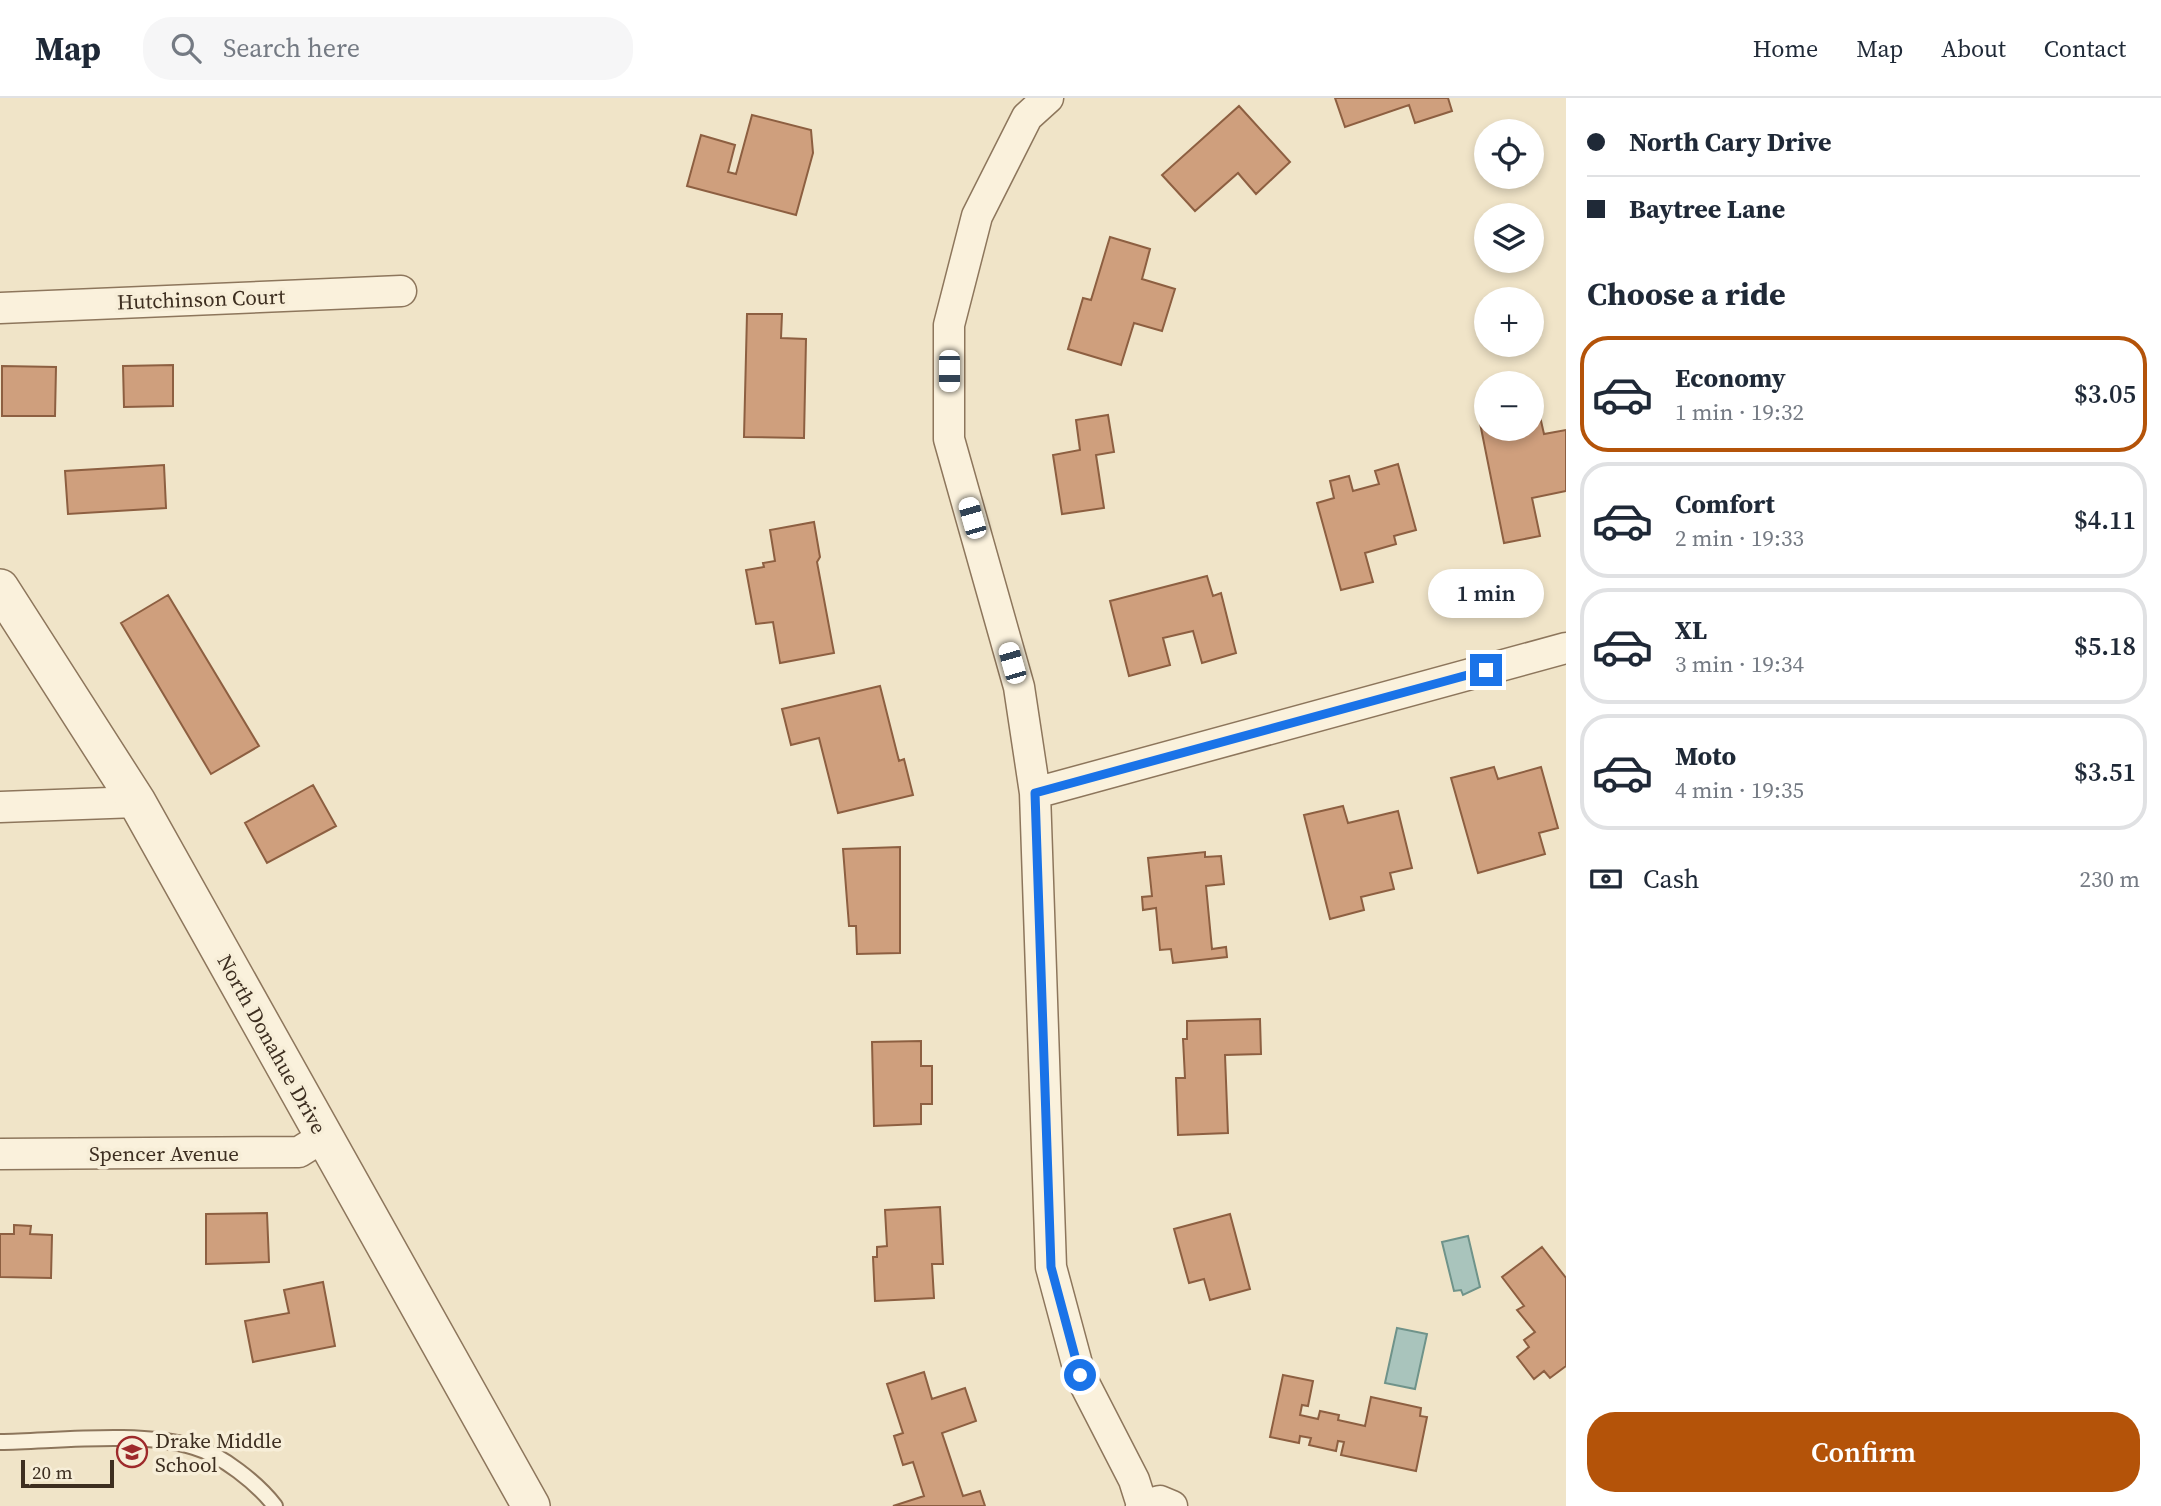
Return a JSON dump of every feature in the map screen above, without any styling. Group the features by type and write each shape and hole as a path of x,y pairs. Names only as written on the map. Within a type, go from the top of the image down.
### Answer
{"street":[{"path":"1048,98 1027,117 977,216 949,325 949,439 1019,687 1035,793 1051,1267 1080,1375 1134,1480 1142,1506 1160,1501 1172,1506"},
{"name":"Hutchinson Court","path":"0,308 401,291"},
{"name":"North Donahue Drive","path":"0,588 138,802 531,1506"},
{"path":"1035,793 1566,648"},
{"path":"0,807 138,802"},
{"name":"Spencer Avenue","path":"0,1154 299,1152 323,1137"}],"lane":[{"path":"0,1442 160,1440 197,1447 257,1483 275,1506"}],"water":[{"path":"1468,1236 1480,1287 1463,1295 1461,1290 1454,1291 1442,1242"},
{"path":"1397,1328 1427,1334 1415,1389 1385,1383"}],"building":[{"path":"1335,98 1448,98 1452,111 1415,123 1409,105 1345,127"},
{"path":"1239,106 1290,162 1256,194 1238,173 1195,211 1162,175"},
{"path":"752,115 811,130 813,153 796,215 687,186 701,135 735,145 728,172 736,174"},
{"path":"1110,237 1150,249 1142,279 1175,289 1162,331 1134,323 1121,365 1068,349 1083,298 1091,300"},
{"path":"747,314 782,314 781,338 806,339 804,438 744,437"},
{"path":"173,365 173,406 124,407 123,366"},
{"path":"2,366 56,367 55,416 2,416"},
{"path":"1108,415 1114,452 1096,455 1104,508 1062,514 1053,455 1080,450 1076,420"},
{"path":"1566,430 1566,491 1532,498 1540,536 1504,543 1484,441 1544,441 1544,434"},
{"path":"1398,464 1416,530 1394,536 1396,544 1365,553 1373,582 1341,590 1317,503 1334,498 1330,481 1349,476 1353,491 1379,484 1375,471"},
{"path":"164,465 166,508 68,514 65,471"},
{"path":"814,522 820,557 817,562 834,653 780,663 773,622 756,624 746,570 764,567 763,563 775,561 770,530"},
{"path":"1207,576 1213,596 1221,593 1236,653 1202,663 1193,631 1163,638 1170,665 1129,676 1110,601"},
{"path":"168,595 259,746 211,774 121,623"},
{"path":"880,686 899,761 904,759 913,795 838,813 819,738 791,745 782,709"},
{"path":"1494,767 1498,779 1541,767 1558,828 1539,833 1545,854 1478,873 1451,778"},
{"path":"313,785 336,826 267,863 245,823"},
{"path":"1343,806 1348,823 1398,811 1412,868 1390,873 1394,889 1361,897 1364,910 1330,919 1304,815"},
{"path":"900,847 900,953 857,954 856,926 849,926 843,849"},
{"path":"1205,852 1205,857 1221,856 1224,884 1206,886 1212,949 1226,947 1227,957 1173,963 1171,949 1160,950 1156,908 1143,910 1142,897 1152,896 1148,858"},
{"path":"1260,1019 1261,1054 1225,1055 1228,1133 1178,1135 1176,1078 1185,1078 1183,1039 1187,1039 1187,1021"},
{"path":"921,1041 921,1066 932,1066 932,1104 921,1104 921,1124 874,1126 872,1042"},
{"path":"940,1207 943,1264 932,1264 934,1298 875,1301 873,1257 877,1257 877,1247 887,1246 885,1210"},
{"path":"267,1213 269,1262 206,1264 206,1214"},
{"path":"1230,1214 1250,1289 1210,1300 1204,1279 1189,1283 1174,1229"},
{"path":"14,1225 31,1226 30,1234 52,1235 51,1278 0,1277 0,1234 14,1234"},
{"path":"1542,1247 1566,1278 1566,1366 1550,1378 1544,1371 1534,1379 1517,1357 1529,1347 1524,1340 1535,1332 1517,1310 1524,1306 1502,1277"},
{"path":"323,1282 335,1346 253,1362 245,1321 289,1313 284,1290"},
{"path":"924,1372 932,1399 965,1388 976,1421 942,1433 963,1496 980,1491 985,1506 893,1506 924,1496 913,1462 903,1465 894,1436 903,1433 887,1384"},
{"path":"1283,1375 1313,1381 1308,1406 1302,1405 1300,1415 1318,1419 1320,1411 1339,1415 1338,1420 1365,1426 1371,1397 1421,1408 1420,1416 1427,1417 1416,1471 1341,1455 1344,1442 1338,1441 1336,1451 1309,1445 1311,1438 1300,1436 1299,1443 1270,1437"}],"place":[{"name":"Drake Middle School","path":"132,1452"}],"route":[{"path":"1080,1375 1051,1267 1035,793 1486,670"}]}
